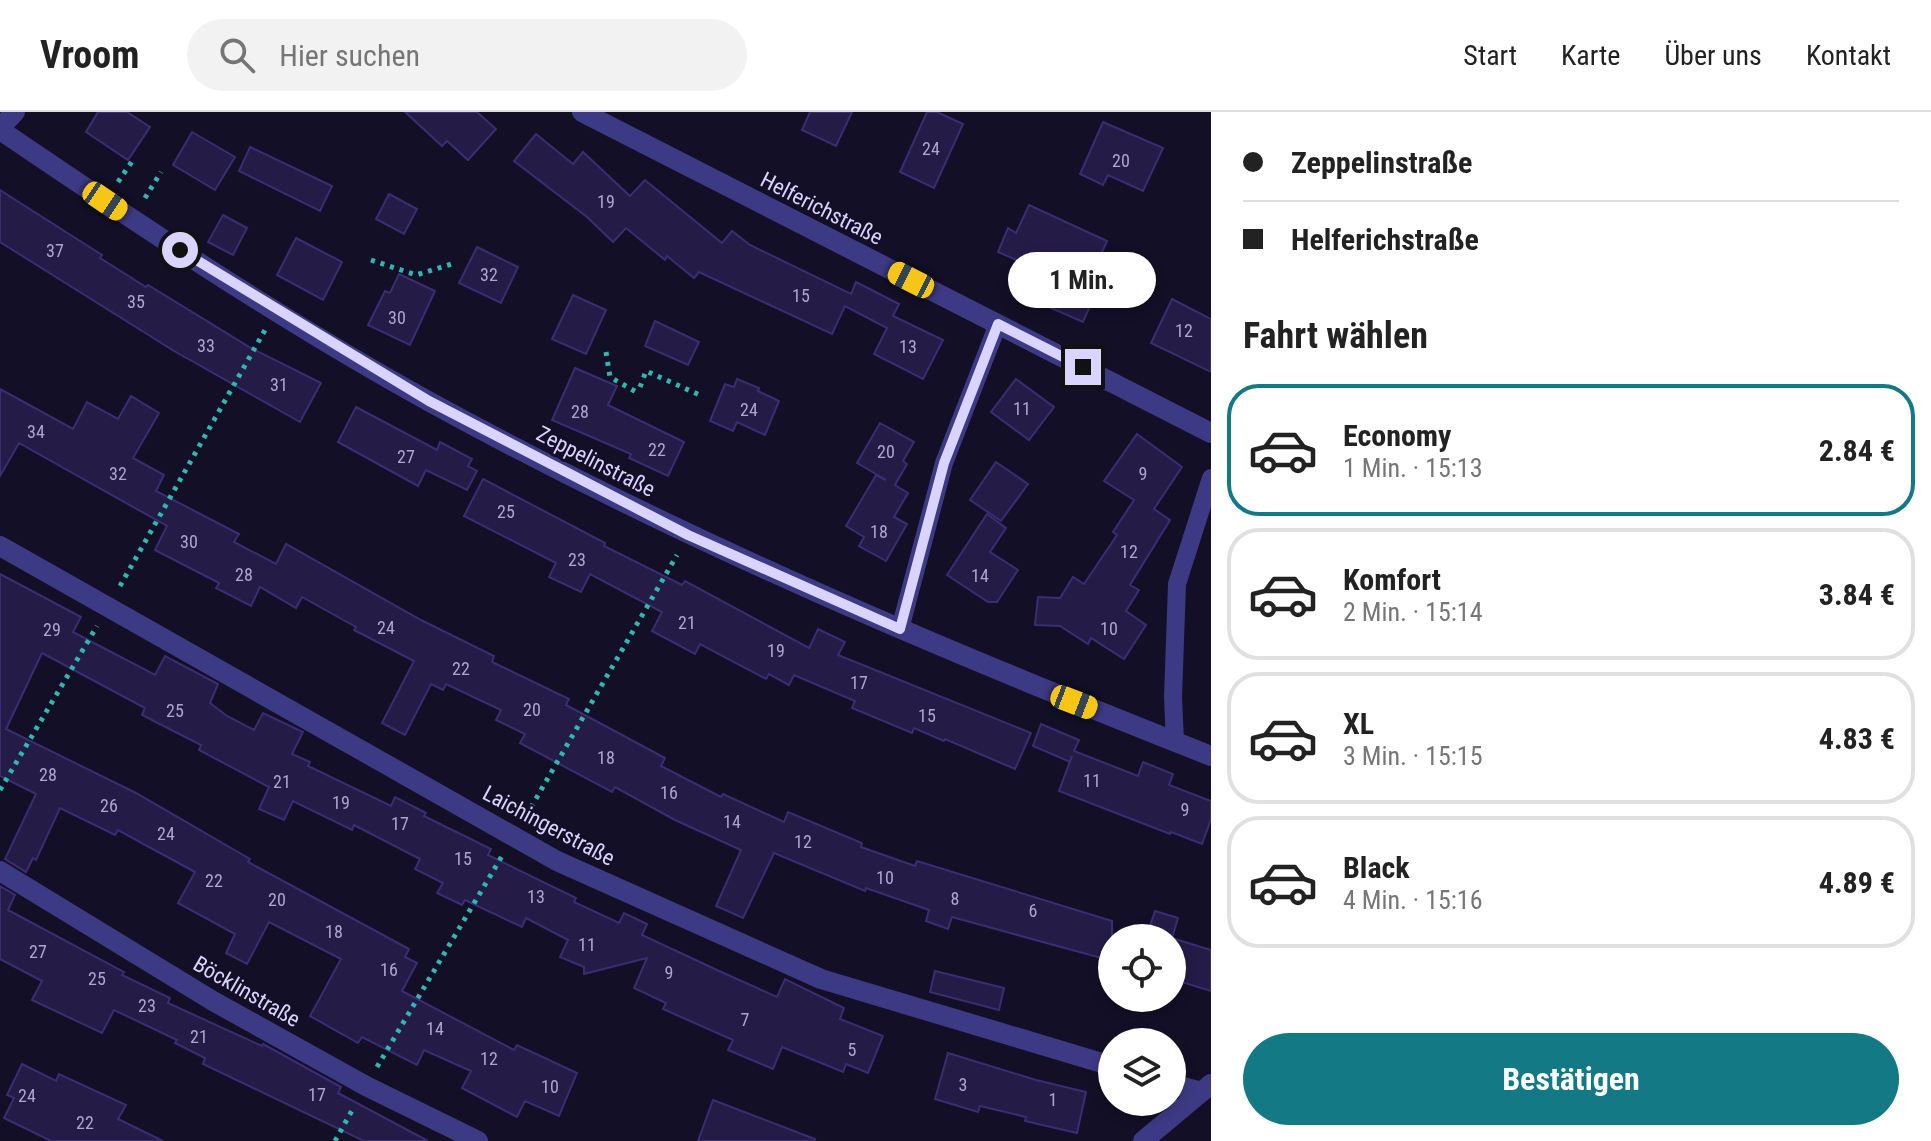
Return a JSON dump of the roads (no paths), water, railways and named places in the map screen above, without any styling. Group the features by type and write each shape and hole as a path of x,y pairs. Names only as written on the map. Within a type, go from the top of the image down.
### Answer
{"street":[{"path":"0,129 15,112"},
{"name":"Helferichstraße","path":"582,112 1211,433"},
{"name":"Zeppelinstraße","path":"0,129 132,220 276,311 429,401 688,535 900,629 1211,756"},
{"name":"Laichingerstraße","path":"0,546 557,861 821,979 1098,1062"},
{"name":"Böcklinstraße","path":"0,871 213,1001 366,1086 478,1141"},
{"path":"1186,1086 1206,1088"},
{"path":"1143,1141 1206,1088"}],"lane":[{"path":"900,629 944,463 998,324"},
{"path":"1175,742 1173,697 1177,584 1211,478"}]}
